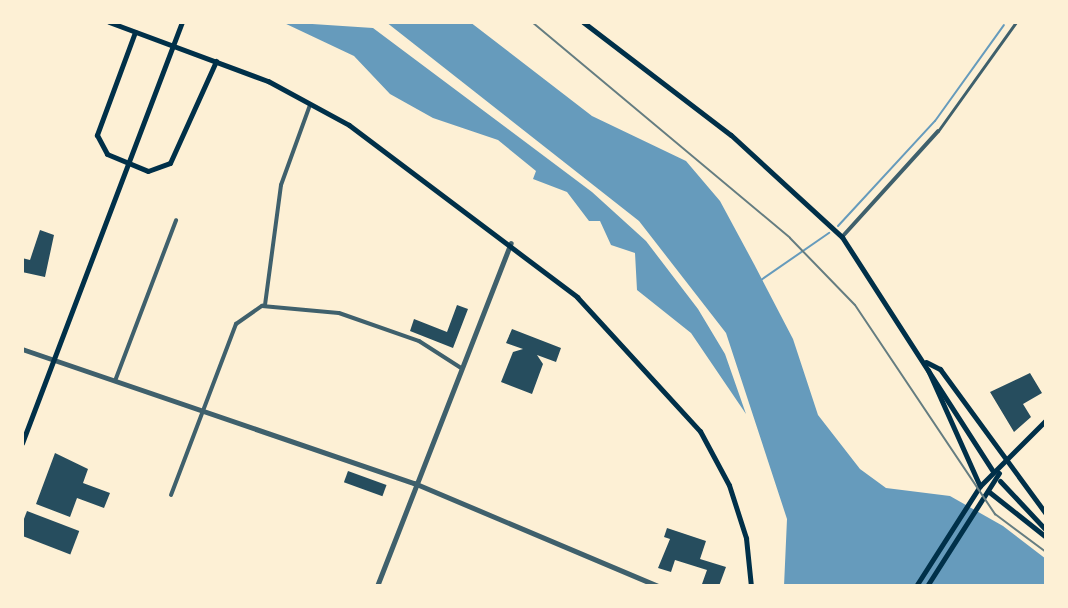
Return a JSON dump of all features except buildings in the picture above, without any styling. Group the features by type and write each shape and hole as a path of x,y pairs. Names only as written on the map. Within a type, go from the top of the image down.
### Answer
{"main road":[{"path":"109,22 216,61 311,103 511,243 577,297 700,431 729,485 751,586"},
{"path":"22,443 57,361 182,22"},
{"path":"583,22 731,135 842,237 925,361 992,470"},
{"path":"135,32 97,135 107,154 154,172 170,163 216,61"},
{"path":"925,361 940,369 1004,466 1046,514"},
{"path":"925,361 974,466 980,486"},
{"path":"916,586 980,486 1004,466 1046,420"},
{"path":"927,586 1004,466"},
{"path":"1000,481 1046,530"},
{"path":"987,491 999,495 1046,537"}],"street":[{"path":"842,237 938,131 1016,22"},
{"path":"265,305 281,185 311,103"},
{"path":"115,381 176,220"},
{"path":"377,586 414,483 511,243"},
{"path":"171,495 236,324 265,305 339,313 419,341 461,368"},
{"path":"22,349 414,483 658,586"}],"water":[{"path":"282,22 373,28 592,192 646,241 698,309 725,354 746,414 691,333 637,290 635,253 611,245 600,221 589,221 567,192 533,179 536,171 498,140 433,118 390,94 354,56"},
{"path":"386,22 470,22 592,116 686,161 720,201 793,339 818,415 860,469 886,488 950,496 1003,526 1046,559 1046,586 784,586 787,519 726,333 639,221"}],"waterway":[{"path":"838,226 935,121 1004,25"},
{"path":"761,280 829,233"}],"tram line":[{"path":"532,22 790,238 855,305 995,514 1046,552"}]}
